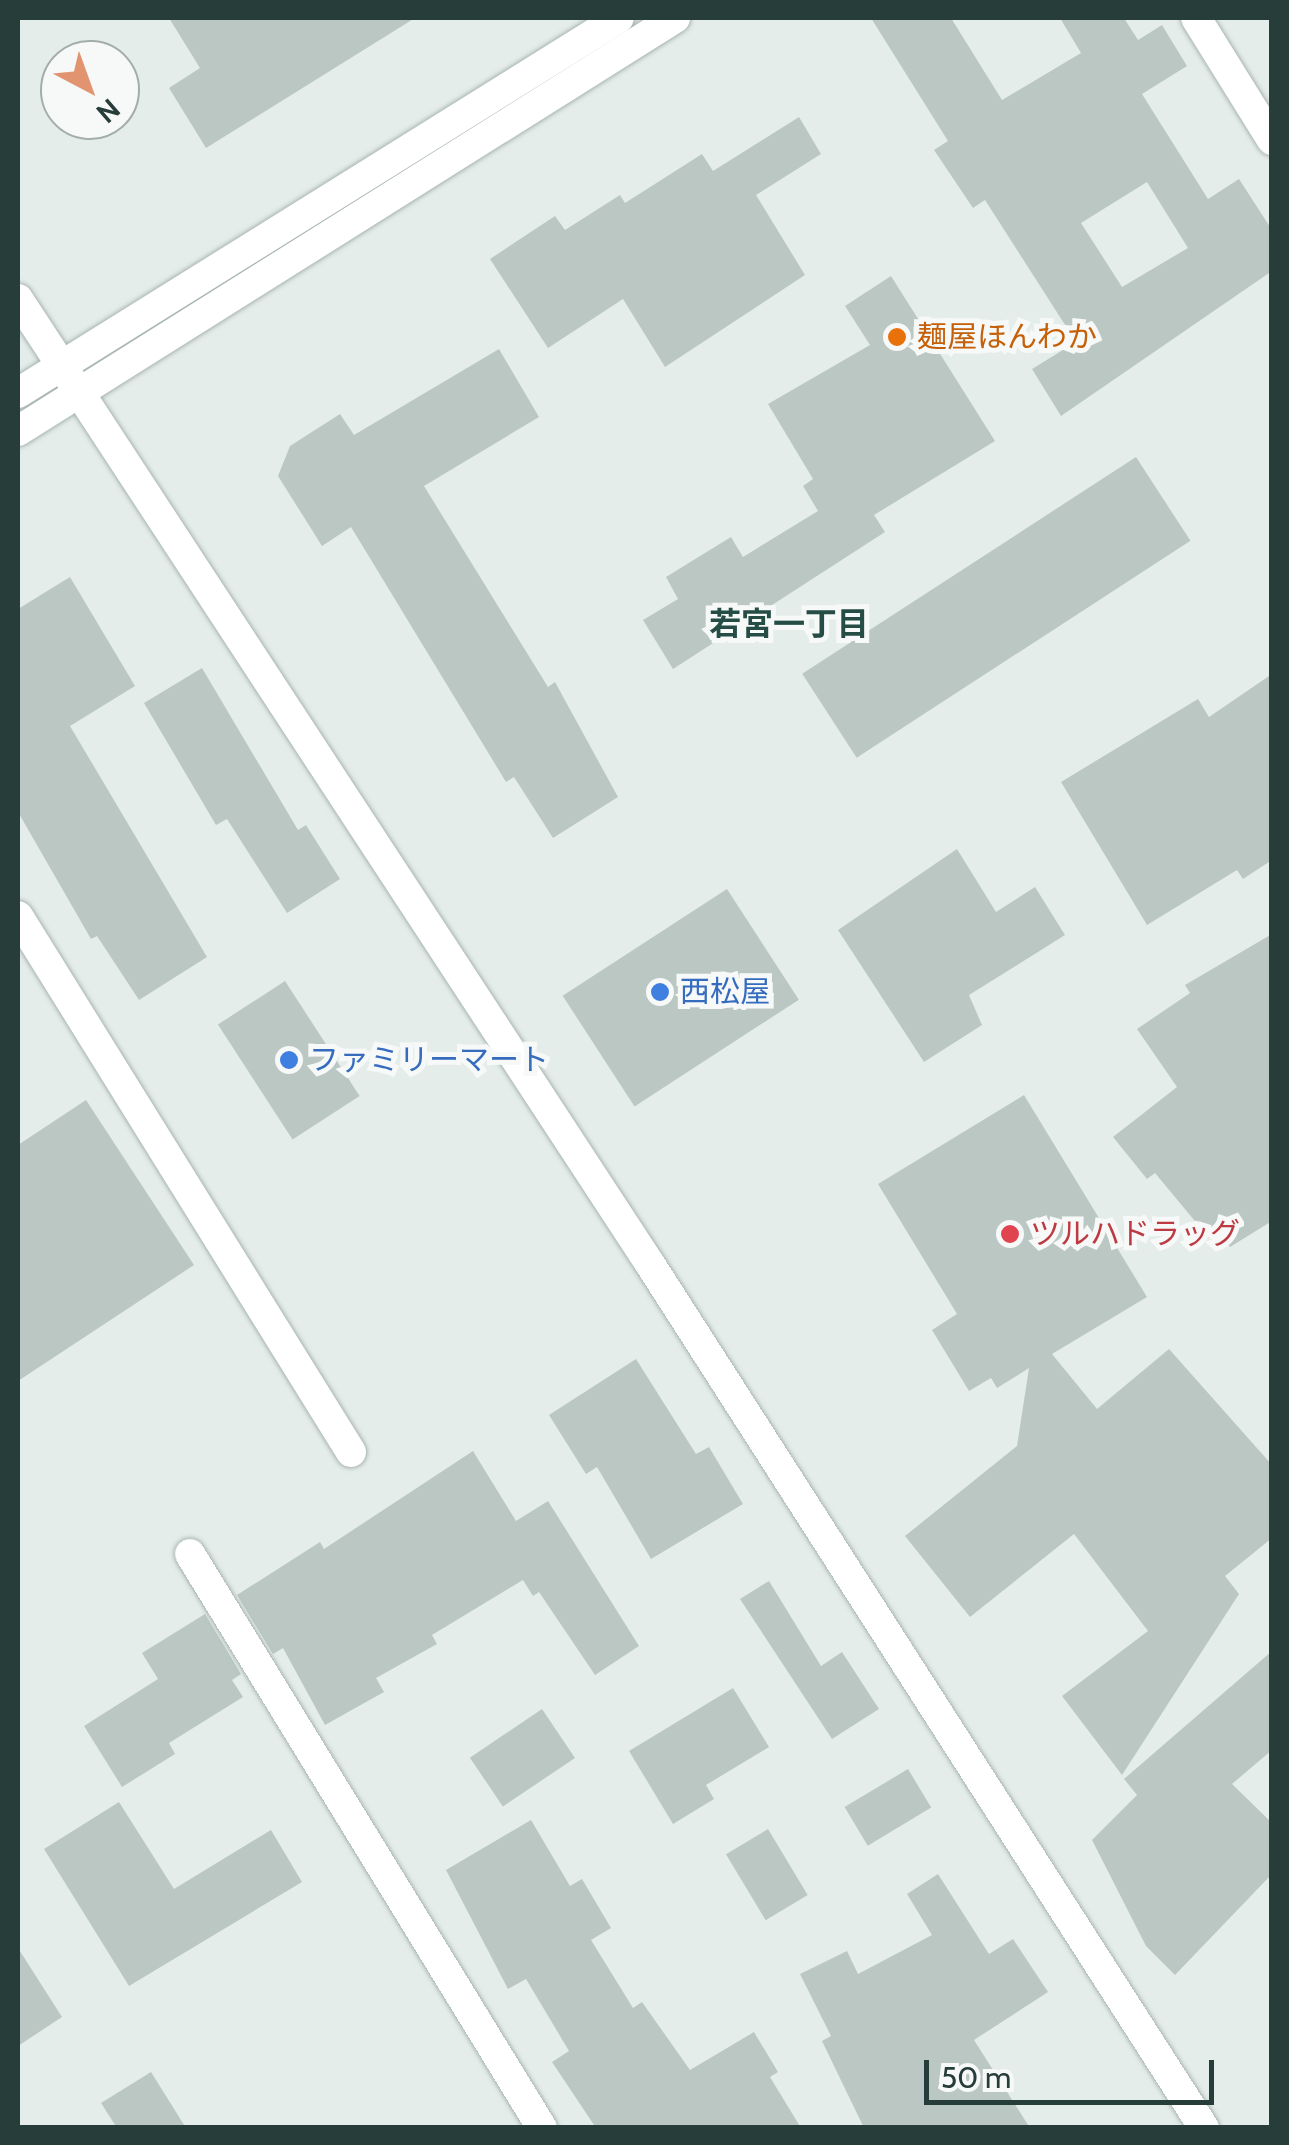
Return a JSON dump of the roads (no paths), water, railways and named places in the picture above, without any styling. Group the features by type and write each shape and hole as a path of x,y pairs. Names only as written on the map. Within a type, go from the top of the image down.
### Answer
{"street":[{"path":"18,393 619,18"},
{"path":"18,430 675,18"},
{"path":"1196,18 1272,140"},
{"path":"18,298 1204,2128"},
{"path":"18,916 351,1452"},
{"path":"190,1554 542,2128"}],"place":[{"name":"麺屋ほんわか","path":"897,337"},
{"name":"西松屋","path":"660,992"},
{"name":"ファミリーマート","path":"289,1060"},
{"name":"ツルハドラッグ","path":"1010,1234"}],"district":[{"name":"若宮一丁目","path":"789,624"}]}
